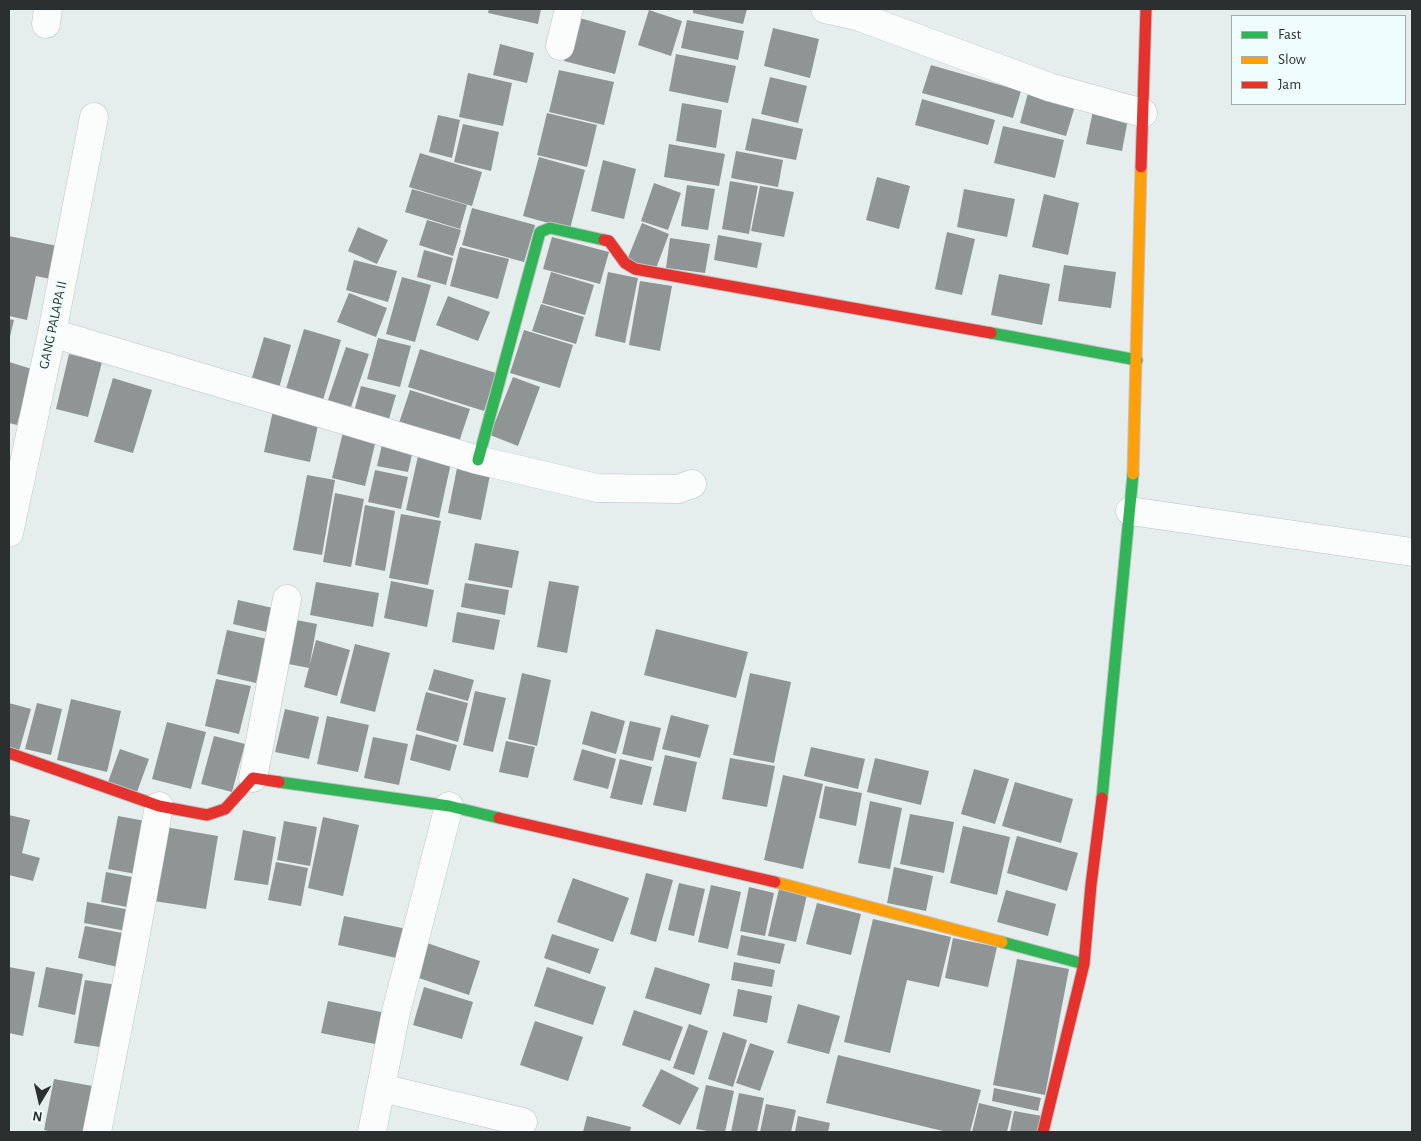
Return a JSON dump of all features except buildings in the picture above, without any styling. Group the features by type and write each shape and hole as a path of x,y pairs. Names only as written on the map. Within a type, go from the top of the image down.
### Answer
{"street":[{"path":"560,46 569,9"},
{"path":"824,9 857,16 1049,87 1143,113"},
{"path":"1043,1132 1084,964 1091,885 1107,752 1130,510 1134,466 1137,292 1146,9"},
{"name":"GANG PALAPA II","path":"9,533 52,333 94,117"},
{"path":"478,460 540,232 550,228 609,241 625,263 635,269 1137,360"},
{"path":"52,333 478,460 597,488 678,489 692,484"},
{"path":"1130,510 1412,546"},
{"path":"9,753 159,806 207,816 225,809 253,778 287,599"},
{"path":"253,778 449,806 767,880 1084,964"},
{"path":"97,1132 159,806"},
{"path":"372,1132 396,1012 449,806"},
{"path":"382,1088 523,1122"}],"traffic: fast":[{"path":"478,460 540,232 550,228 604,240"},
{"path":"991,333 1137,360"},
{"path":"1102,798 1133,474"},
{"path":"279,782 449,806 499,818"},
{"path":"1002,942 1084,964"}],"traffic: slow":[{"path":"1133,474 1141,167"},
{"path":"775,882 1002,942"}],"traffic: jam":[{"path":"1141,167 1146,9"},
{"path":"604,240 609,241 625,263 635,269 991,333"},
{"path":"9,753 159,806 207,815 225,809 253,778 279,782"},
{"path":"1043,1132 1084,964 1091,885 1102,798"},
{"path":"499,818 775,882"}]}
